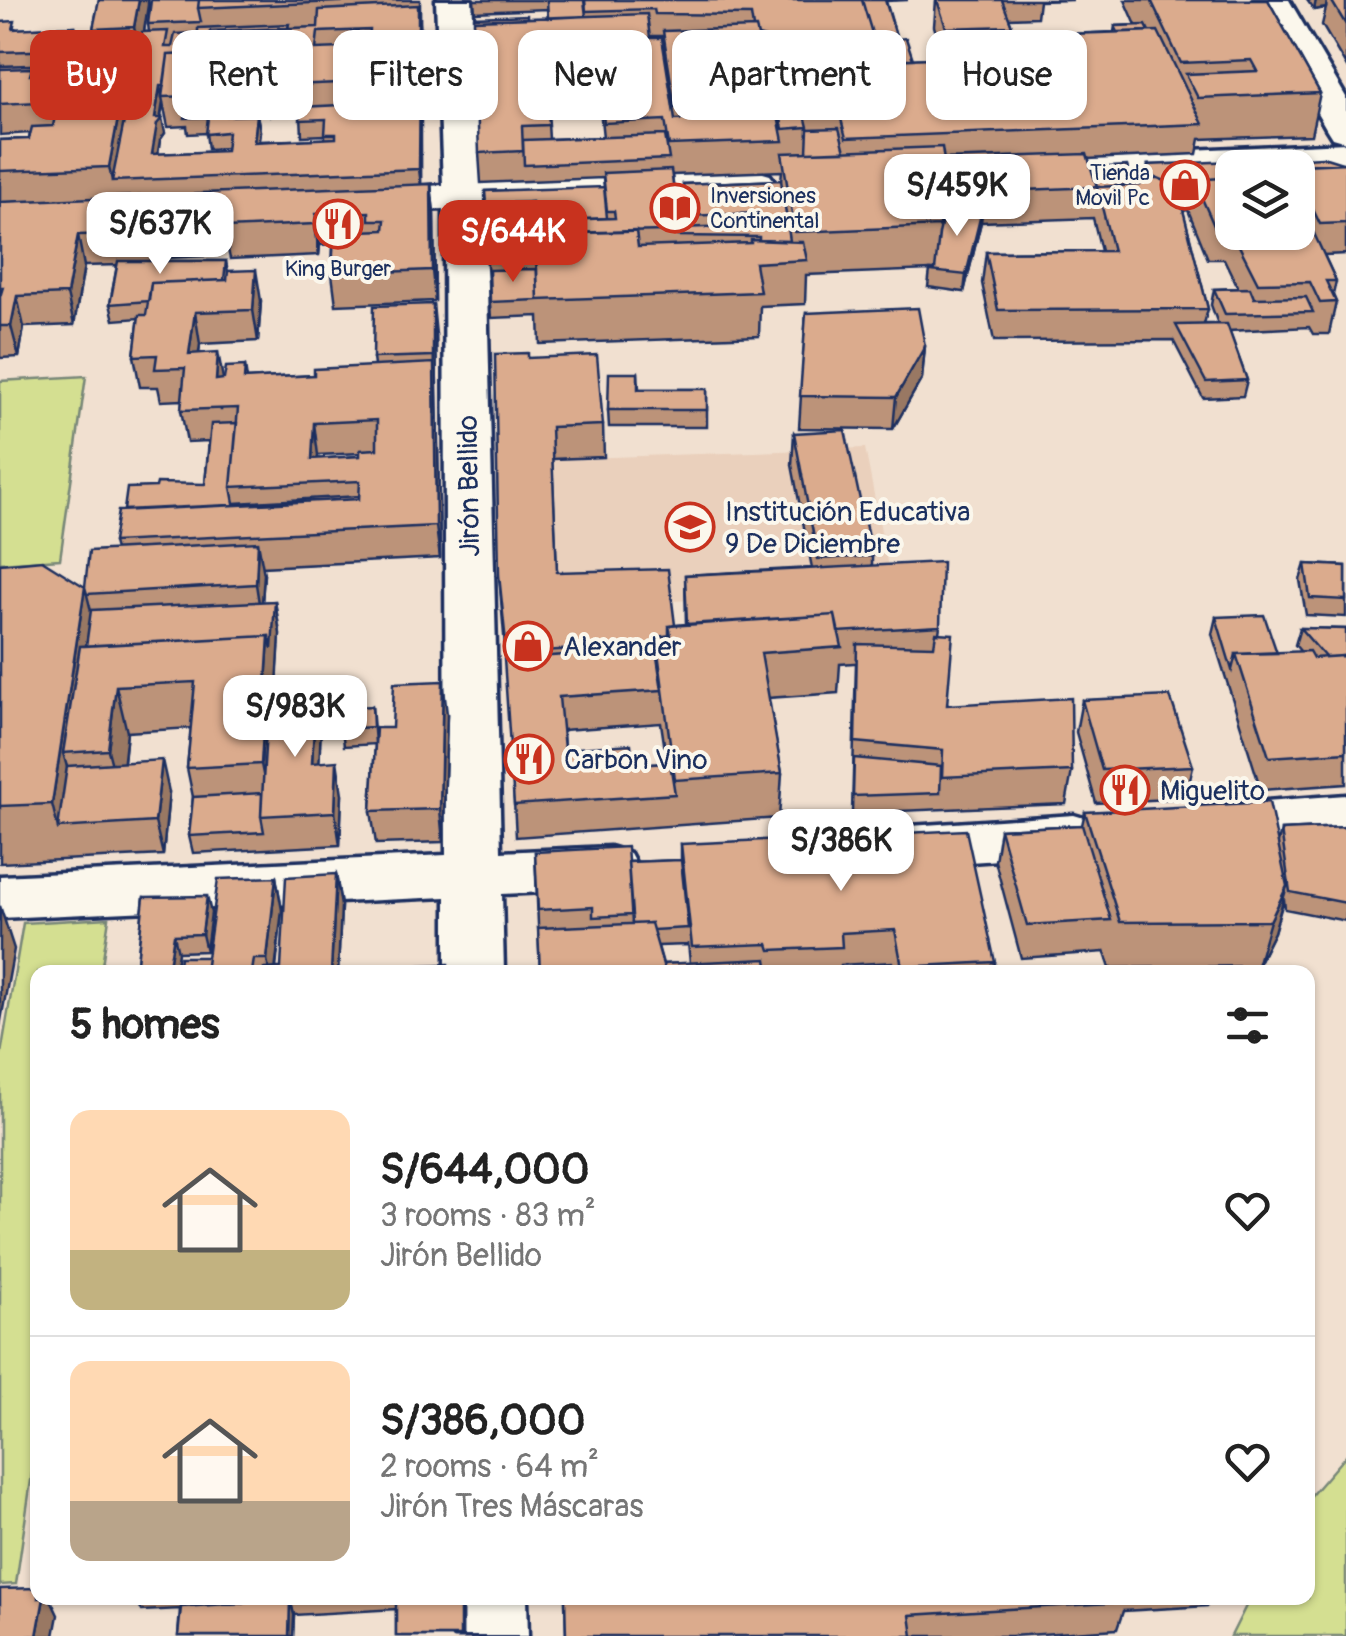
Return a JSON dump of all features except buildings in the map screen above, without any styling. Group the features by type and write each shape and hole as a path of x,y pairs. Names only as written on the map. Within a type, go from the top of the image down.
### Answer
{"street":[{"name":"Jirón Bellido","path":"454,0 464,197 474,965"},
{"path":"1270,0 1346,130"},
{"path":"982,172 1346,155"},
{"path":"0,215 785,182"},
{"path":"850,850 1346,816"},
{"path":"0,897 651,865"},
{"path":"490,1605 491,1636"}],"shaded area":[{"name":"Institución Educativa 9 De Diciembre","path":"865,448 893,593 558,605 499,461"}],"green space":[{"path":"86,376 60,559 0,563 0,381"},
{"path":"109,918 102,965 30,965 30,1487 16,1584 0,1585 0,1060 23,923"},
{"path":"1346,1455 1346,1636 1231,1636 1246,1605 1315,1605 1315,1491"}],"place":[{"name":"Tienda Movil Pc","path":"1185,185"},
{"name":"Inversiones Continental","path":"675,208"},
{"name":"King Burger","path":"338,224"},
{"name":"Institución Educativa 9 De Diciembre","path":"690,527"},
{"name":"Alexander","path":"528,646"},
{"name":"Carbon Vino","path":"529,759"},
{"name":"Miguelito","path":"1125,790"}]}
